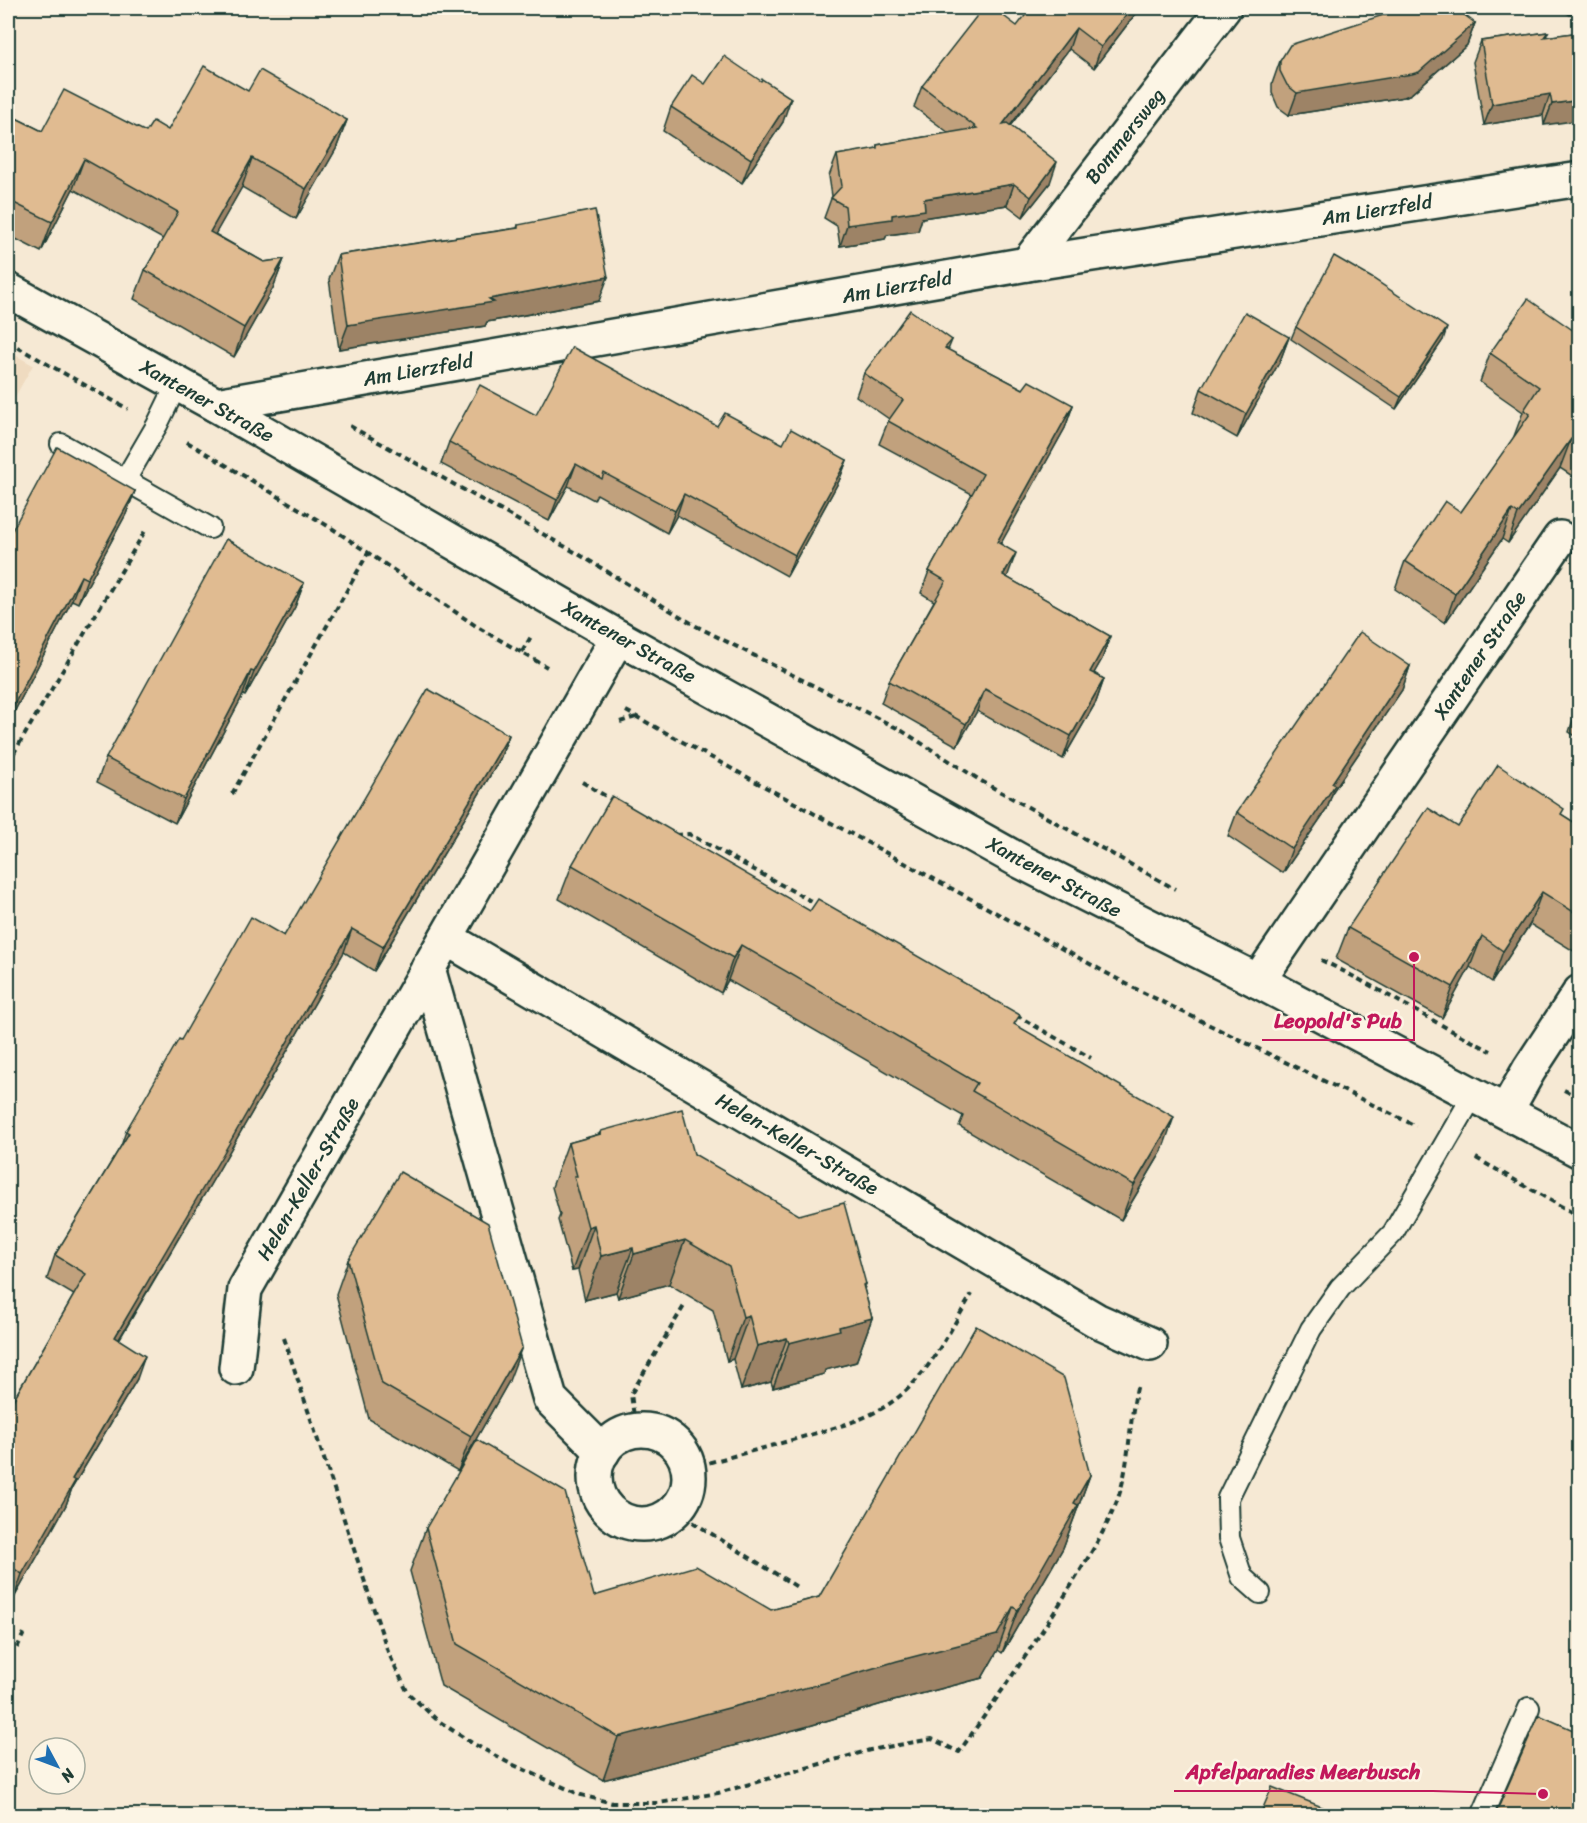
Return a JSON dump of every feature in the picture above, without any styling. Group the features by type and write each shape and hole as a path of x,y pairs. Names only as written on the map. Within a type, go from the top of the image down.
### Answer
{"street":[{"name":"Bommersweg","path":"1027,264 1224,8"},
{"name":"Am Lierzfeld","path":"216,405 1027,264 1580,179"},
{"name":"Xantener Straße","path":"8,290 216,405 618,637 1020,861 1258,981 1580,1151"},
{"name":"Xantener Straße","path":"1258,981 1560,538"},
{"name":"Helen-Keller-Straße","path":"236,1368 245,1289 618,637"},
{"name":"Helen-Keller-Straße","path":"446,938 1096,1320 1150,1344"},
{"path":"428,968 550,1399 603,1452"},
{"path":"1506,1110 1580,992"},
{"path":"636,1430 655,1431 672,1440 682,1452 689,1479 686,1495 675,1511 661,1520 639,1524 617,1517 601,1500 595,1475 598,1461 609,1443 624,1433 636,1430"}],"lane":[{"path":"124,480 157,425 177,384"},
{"path":"61,444 210,528"},
{"path":"1260,1593 1242,1577 1229,1538 1228,1498 1311,1329 1340,1288 1393,1233 1474,1094"},
{"path":"1482,1815 1529,1708"}],"path":[{"path":"8,342 157,425 333,529 479,628 547,667"},
{"path":"290,393 580,555 696,626 899,729 983,782 1179,891"},
{"path":"8,763 162,502"},
{"path":"232,794 368,553"},
{"path":"626,711 1134,988 1448,1142 1580,1217"},
{"path":"574,777 624,806"},
{"path":"674,835 689,834 822,908"},
{"path":"1281,946 1297,948 1350,974 1439,1025 1580,1098"},
{"path":"1007,1011 1091,1058"},
{"path":"688,1468 852,1423 878,1412 915,1382 993,1259"},
{"path":"636,1430 631,1394 684,1306"},
{"path":"284,1337 388,1652 408,1694 437,1720 507,1762 581,1795 612,1803 659,1803 718,1793 870,1750 932,1739 959,1752 1046,1625 1100,1536 1118,1500 1132,1430 1132,1408 1150,1344"},
{"path":"675,1511 797,1587"},
{"path":"8,1648 16,1650 25,1631"}],"shaded area":[{"path":"8,351 33,365 8,409"}],"building":[{"path":"983,8 993,8 1017,26 1031,8 1132,8 1101,47 1076,28 1003,124 1007,123 1057,162 1031,197 1014,184 924,199 925,210 892,215 892,219 847,225 845,206 831,198 842,186 837,155 877,148 877,145 977,128 922,86"},
{"path":"1405,8 1455,8 1475,23 1419,72 1297,93 1287,85 1280,71 1280,61 1290,45"},
{"path":"1548,32 1544,37 1580,32 1580,100 1552,104 1550,94 1492,104 1481,41"},
{"path":"724,56 791,98 751,159 671,107 692,75 705,84"},
{"path":"204,66 248,91 260,70 347,120 306,189 252,158 210,232 264,262 284,259 244,328 145,270 178,212 84,159 52,222 8,200 8,114 42,131 64,90 146,132 153,121 168,130"},
{"path":"595,210 608,277 489,299 494,302 348,325 338,255 518,228 518,225"},
{"path":"1334,256 1372,278 1447,328 1401,397 1296,327"},
{"path":"1528,299 1577,333 1580,329 1580,445 1571,439 1518,514 1512,510 1455,594 1405,561 1445,501 1461,512 1530,414 1524,410 1539,387 1490,353"},
{"path":"910,310 952,340 945,348 1023,389 1029,381 1073,405 997,542 1016,553 1003,575 1110,636 1090,672 1104,679 1071,736 985,689 966,724 889,681 946,581 929,571 983,474 888,421 903,400 864,373"},
{"path":"1245,312 1289,337 1246,414 1201,389"},
{"path":"572,347 717,426 725,413 783,444 791,429 847,460 795,555 684,494 675,511 604,473 602,479 576,464 557,500 449,442 480,385 536,415"},
{"path":"57,447 135,491 87,579 81,576 12,708 8,706 8,538"},
{"path":"226,539 304,583 254,672 251,671 184,799 106,758"},
{"path":"1360,632 1410,666 1332,783 1335,785 1292,849 1237,812"},
{"path":"428,689 509,735 383,947 352,929 115,1337 145,1356 72,1479 75,1481 22,1574 8,1565 8,1409 86,1274 55,1255 129,1133 126,1131 251,917 284,936"},
{"path":"1498,765 1564,809 1561,814 1580,826 1580,916 1542,892 1503,951 1482,936 1453,987 1348,928 1428,808 1458,827"},
{"path":"612,796 810,911 818,899 1020,1015 1014,1024 1174,1117 1134,1185 972,1091 977,1083 741,945 733,958 572,865"},
{"path":"682,1109 694,1154 799,1215 844,1203 866,1284 863,1285 872,1318 839,1327 840,1330 789,1343 787,1338 757,1346 749,1315 743,1317 729,1266 685,1240 634,1254 633,1248 601,1256 594,1225 588,1227 574,1176 577,1176 568,1143 601,1134 601,1131"},
{"path":"400,1172 488,1223 522,1347 471,1436 382,1384 348,1260"},
{"path":"976,1326 1064,1378 1090,1475 1074,1503 1078,1505 1018,1610 1013,1607 997,1635 618,1737 457,1644 426,1528 477,1440 565,1492 594,1596 696,1566 771,1610 819,1597"},
{"path":"1539,1715 1580,1733 1580,1815 1495,1815"},
{"path":"1272,1787 1342,1815 1260,1815"}],"place":[{"name":"Leopold's Pub","path":"1414,957"},
{"name":"Apfelparadies Meerbusch","path":"1543,1794"}]}
